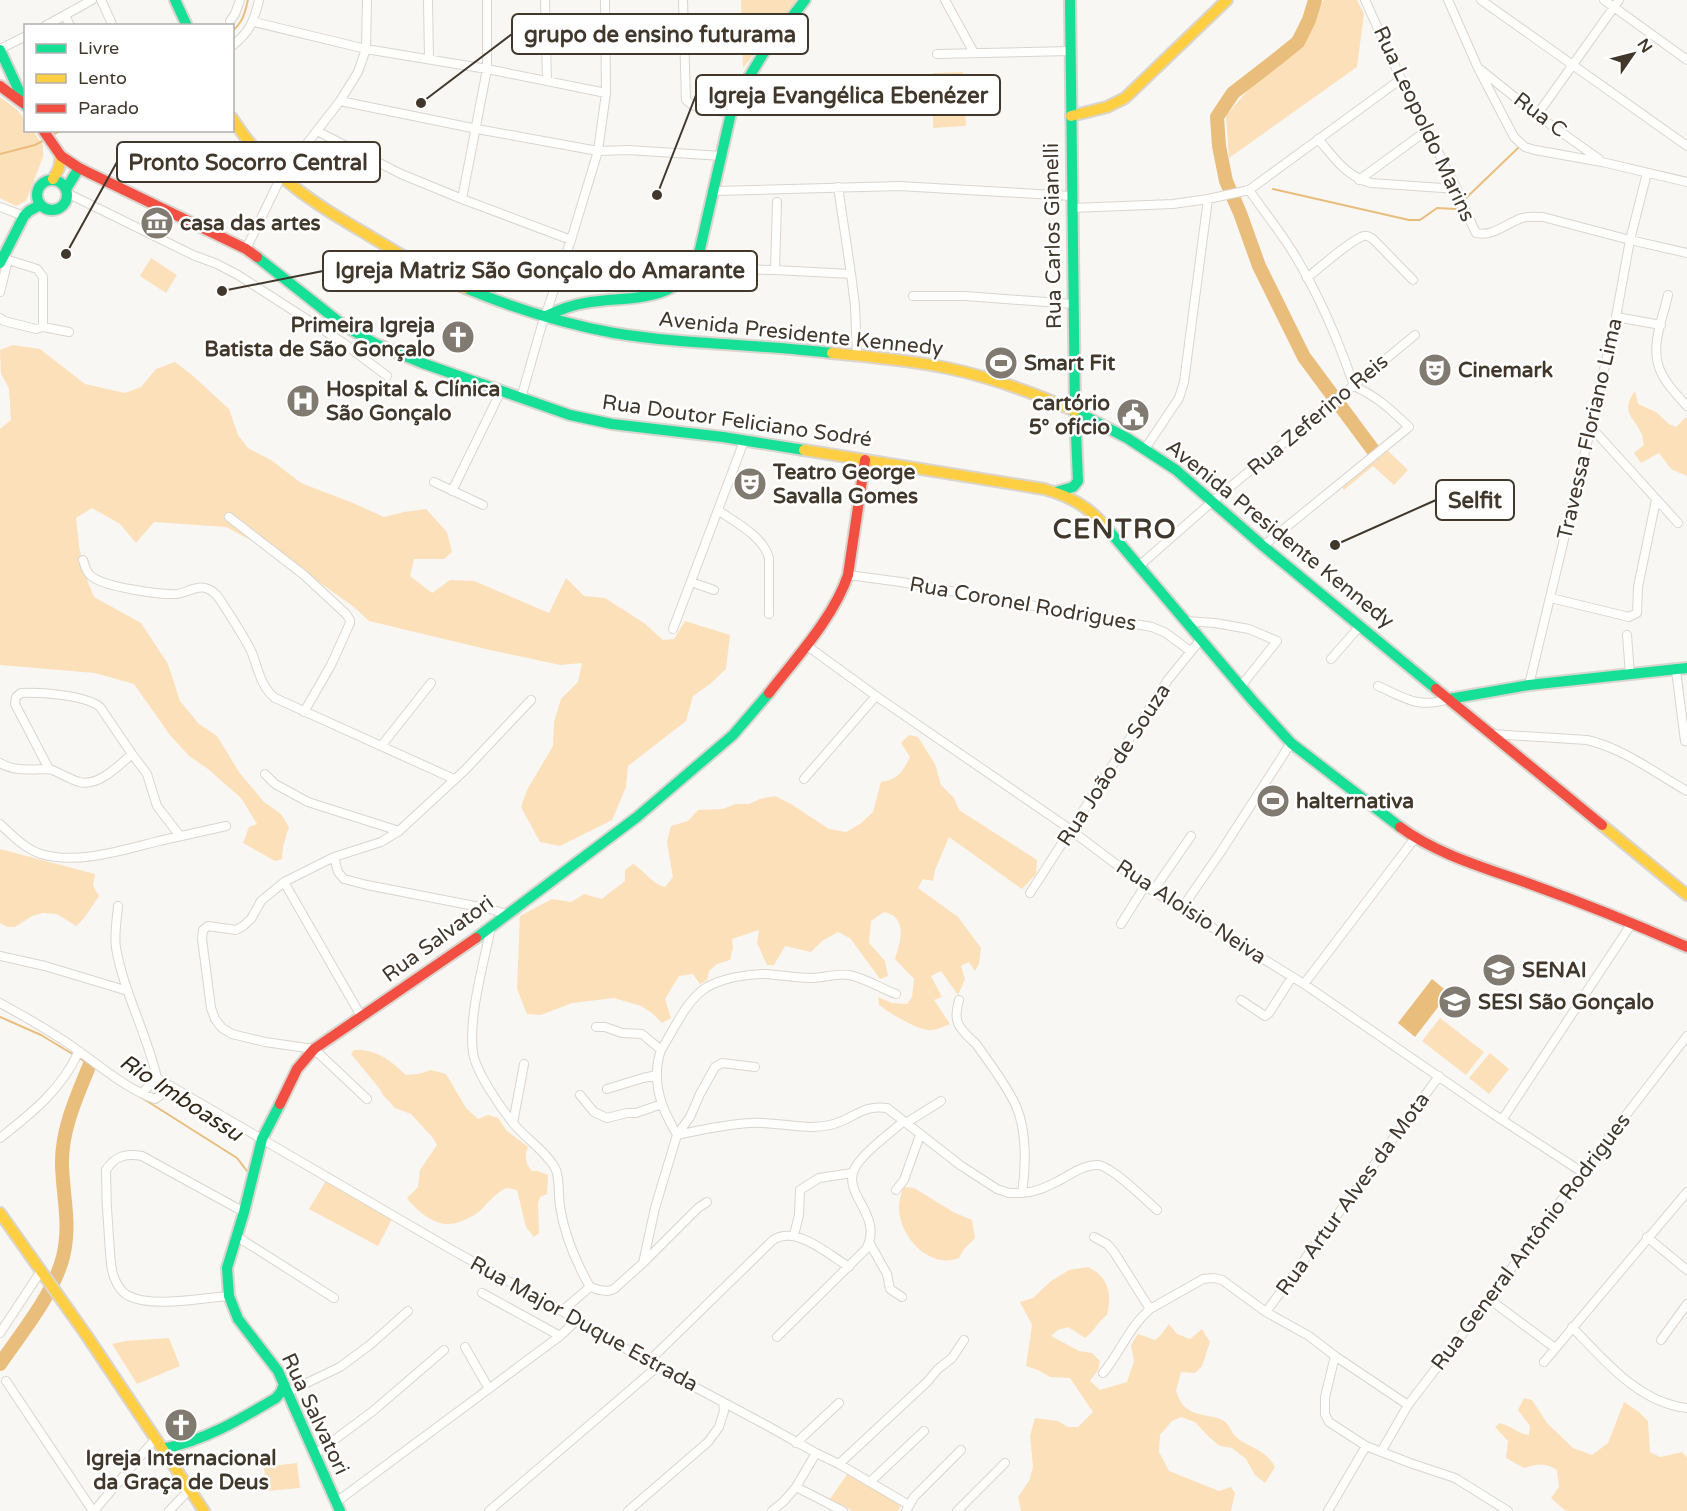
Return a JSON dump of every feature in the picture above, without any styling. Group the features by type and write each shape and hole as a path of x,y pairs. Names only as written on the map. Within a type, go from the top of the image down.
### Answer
{"main road":[{"path":"175,0 186,24"},
{"path":"546,316 558,308 572,304 664,292 686,279 698,258 731,113 742,87 782,27 805,0"},
{"name":"Rua Carlos Gianelli","path":"1056,492 1074,487 1078,481 1073,304 1070,0"},
{"path":"1071,116 1107,107 1125,98 1227,0"},
{"path":"0,50 24,104"},
{"path":"0,86 24,104"},
{"name":"Avenida Presidente Kennedy","path":"234,121 253,148 280,177 300,194 432,273 479,294 546,316 626,335 676,341 791,348 911,361 960,370 1016,388 1075,411 1110,429 1173,468 1263,546 1687,895"},
{"name":"Rua Doutor Feliciano Sodré","path":"44,132 61,156 79,168 246,249 354,332 386,349 422,363 570,415 612,424 744,441 1056,492 1082,503 1291,743 1415,838 1451,855 1588,905 1687,947"},
{"path":"61,156 59,168 53,179 44,182 38,190 40,205 48,210 58,210 66,203 67,191 79,168"},
{"path":"53,179 67,191"},
{"path":"4,260 24,216 40,205"},
{"name":"Rua Salvatori","path":"338,1507 286,1388 270,1359 238,1319 229,1296 227,1268 244,1212 262,1138 297,1069 314,1049 469,944 637,817 733,735 806,645 843,590 848,575 865,460"},
{"path":"1449,699 1529,685 1682,669"},
{"path":"0,1213 204,1511"},
{"path":"162,1449 205,1437 227,1427 276,1398 286,1388"},
{"path":"276,1398 286,1399 292,1403"}],"street":[{"path":"49,24 92,0"},
{"path":"101,0 112,24"},
{"path":"230,21 240,0"},
{"path":"234,44 254,22 259,0"},
{"path":"246,249 280,177 340,101 358,72 366,49 367,0"},
{"path":"428,0 429,59"},
{"path":"462,199 487,69 487,0"},
{"path":"545,0 547,81"},
{"path":"521,398 598,151 606,93 605,0"},
{"path":"683,0 686,100 699,108 731,113"},
{"path":"945,0 974,53"},
{"name":"Rua Leopoldo Marins","path":"1365,0 1476,233 1482,235 1521,218 1531,217 1630,240"},
{"path":"1448,0 1478,68 1507,123 1525,147 1687,182"},
{"path":"1481,0 1687,146"},
{"path":"1604,0 1687,60"},
{"path":"1538,115 1619,0"},
{"path":"65,15 69,24"},
{"path":"254,22 366,49 487,69 606,93"},
{"path":"0,50 24,37"},
{"path":"936,54 1071,51"},
{"name":"Rua C","path":"1478,68 1602,162"},
{"path":"1072,208 1173,204 1246,191 1401,79"},
{"path":"340,101 598,151 628,150 722,156"},
{"path":"317,131 401,174 571,240"},
{"path":"1359,180 1426,131"},
{"path":"1318,139 1359,180 1371,183 1457,189"},
{"name":"Travessa Floriano Lima","path":"1529,685 1591,427 1616,317 1630,240 1647,173"},
{"path":"715,190 899,186 1072,196"},
{"path":"837,187 855,306 857,356"},
{"path":"67,191 193,255 238,275 342,342 387,376"},
{"path":"1246,191 1277,228 1307,278 1347,365 1354,386 1374,395 1409,428 1263,546"},
{"path":"1145,449 1179,398 1184,382 1208,199"},
{"path":"775,270 777,202"},
{"path":"0,207 24,216"},
{"path":"1307,278 1364,236 1373,239 1413,280"},
{"path":"1630,240 1687,253"},
{"path":"698,258 727,268 851,274"},
{"path":"0,292 4,260 37,269 43,277 43,327"},
{"path":"1668,295 1656,347 1658,366 1668,383 1687,406"},
{"path":"913,296 965,296 1073,304"},
{"path":"310,321 319,306"},
{"path":"1616,317 1661,325"},
{"path":"0,318 36,329 43,327 69,332"},
{"name":"Rua Zeferino Reis","path":"1139,566 1213,501 1415,335"},
{"path":"453,490 501,391"},
{"path":"1591,427 1678,523"},
{"path":"673,628 744,441"},
{"path":"434,482 483,504"},
{"path":"1551,598 1629,617 1637,613 1638,587 1656,500"},
{"path":"718,510 761,542 766,550 769,558 769,614"},
{"path":"229,517 303,575 350,620 340,647 304,712"},
{"path":"83,560 86,571 92,576 101,582 117,587 174,594 203,587 210,589 221,601 240,631 266,690 274,698 454,779"},
{"name":"Rua Coronel Rodrigues","path":"848,575 901,582 1152,627 1166,633 1190,651"},
{"path":"691,582 714,590"},
{"path":"1186,621 1250,629 1276,641 1241,687"},
{"path":"1331,659 1360,626"},
{"path":"1627,635 1630,675"},
{"name":"Rua João de Souza","path":"1030,893 1167,681 1201,639"},
{"name":"Rua Aloisio Neiva","path":"806,645 1071,831 1145,886 1304,984 1582,1172"},
{"path":"1682,669 1685,741"},
{"path":"382,745 431,683"},
{"path":"1378,686 1426,704 1449,699"},
{"path":"49,769 15,704 16,697 21,693 53,694 87,700 100,707 147,774 158,806 180,836"},
{"path":"804,779 876,696"},
{"path":"367,1099 314,1049 265,1042 232,1034 222,1028 211,1008 201,939 203,930 207,926 236,930 243,927 251,919 261,901 284,882 334,857 381,842 399,831 465,770 531,700"},
{"path":"1490,734 1602,743 1687,791"},
{"path":"1182,908 1220,854 1291,743"},
{"path":"0,763 10,768 24,770 49,769 81,783 91,782 105,776 132,754"},
{"path":"265,774 274,784 308,802 399,831"},
{"path":"0,824 24,846 39,854 59,858 79,858 226,826"},
{"path":"1153,891 1191,836"},
{"path":"1304,984 1415,838"},
{"path":"334,857 338,872 344,879 507,914"},
{"path":"284,882 361,1016"},
{"path":"1121,924 1145,886"},
{"path":"118,906 116,947 128,991 158,1078 142,1093"},
{"path":"1502,1120 1632,923"},
{"path":"491,927 473,1024 473,1054 485,1083 513,1123 556,1168 560,1207 566,1233 590,1287 608,1291 614,1289 707,1202"},
{"path":"0,956 45,966 128,991"},
{"path":"677,1135 662,1104 657,1075 658,1059 661,1050 696,996 708,987 726,980 765,974 816,978 841,974 859,978 896,994"},
{"path":"1241,1000 1265,1016 1292,977"},
{"path":"959,1000 958,1023 976,1045 1016,1104 1024,1142 1022,1193"},
{"path":"0,1003 28,1019 76,1056 142,1093 155,1099 159,1098 170,1086"},
{"path":"596,1027 622,1033 642,1034 661,1050"},
{"name":"Rua General Antônio Rodrigues","path":"1381,1452 1408,1405 1687,1036"},
{"path":"0,1138 48,1098 76,1056"},
{"path":"643,1263 655,1208 677,1135 690,1117 715,1067 722,1063 755,1066"},
{"path":"513,1123 524,1064"},
{"path":"607,1089 643,1077 657,1075"},
{"name":"Rua Artur Alves da Mota","path":"1266,1312 1439,1076"},
{"name":"Rua Major Duque Estrada","path":"158,1078 648,1362 839,1464 907,1508"},
{"path":"580,1095 594,1112 607,1118 644,1111 662,1104"},
{"path":"777,1337 866,1249 871,1233 868,1219 852,1185 852,1173 856,1165 905,1122 940,1101"},
{"path":"677,1135 751,1122 825,1126 841,1123 869,1107 876,1106 886,1108 960,1165 997,1189 1009,1193 1034,1192 1086,1167 1102,1165 1157,1210"},
{"path":"896,1190 904,1180 920,1135"},
{"path":"229,1296 146,1301 130,1297 123,1292 112,1269 106,1170 116,1158 128,1154 142,1156 244,1212"},
{"path":"794,1235 799,1215 800,1190 819,1178 852,1173"},
{"path":"1544,1362 1687,1192"},
{"path":"648,1362 773,1240 780,1236 794,1235 802,1238 849,1267"},
{"path":"236,1236 334,1298"},
{"path":"1095,1237 1107,1244 1114,1252 1150,1309"},
{"path":"1647,1237 1687,1270"},
{"path":"869,1242 887,1274 890,1289 902,1297"},
{"path":"0,1333 43,1275"},
{"path":"1103,1374 1132,1328 1150,1309 1203,1279 1214,1278 1222,1280 1266,1312 1309,1336 1408,1405"},
{"path":"562,1311 590,1287"},
{"path":"482,1293 560,1336"},
{"path":"1489,1299 1555,1348"},
{"path":"1661,1340 1687,1304"},
{"path":"286,1388 340,1367 371,1344 408,1311"},
{"path":"338,1507 560,1336 577,1320"},
{"path":"1572,1327 1632,1385 1672,1407 1687,1408"},
{"path":"839,1464 952,1358 964,1340"},
{"path":"465,1347 489,1389"},
{"path":"314,1455 373,1411 444,1350"},
{"path":"1335,1356 1325,1397 1325,1414 1329,1422 1366,1446 1455,1478 1508,1511"},
{"path":"489,1511 657,1367"},
{"path":"6,1381 94,1511 155,1439"},
{"path":"628,1511 708,1442 718,1427 724,1411 723,1402"},
{"path":"796,1443 839,1403"},
{"path":"870,1482 924,1431"},
{"path":"1328,1511 1366,1446"},
{"path":"907,1508 918,1492 961,1450"},
{"path":"772,1511 796,1487 816,1453"},
{"path":"957,1511 1005,1463"},
{"path":"796,1487 843,1511"},
{"path":"169,1511 189,1490"}],"shaded area":[{"path":"741,0 798,0 743,68"},
{"path":"1324,0 1357,0 1364,14 1357,67 1229,158 1226,116"},
{"path":"963,72 966,126 933,128 933,73"},
{"path":"0,97 18,111 24,119 24,132 34,132 43,145 43,157 26,201 16,206 0,198"},
{"path":"151,258 177,275 166,293 140,276"},
{"path":"13,345 40,349 85,384 125,393 141,387 156,369 175,362 229,409 238,435 248,448 271,460 301,483 384,517 426,509 447,532 452,552 444,559 414,559 410,576 432,593 450,580 474,581 549,613 566,578 584,596 605,598 644,623 663,640 674,639 685,621 730,635 726,669 693,696 686,721 628,766 626,787 612,820 560,846 540,842 521,807 527,790 553,746 554,722 561,699 578,682 582,663 560,665 369,621 354,607 288,560 226,527 154,522 136,543 120,524 92,508 76,518 86,577 94,597 141,623 168,664 180,701 199,724 217,736 239,772 264,802 281,814 289,827 283,846 282,859 275,861 243,843 249,827 257,824 241,798 208,769 189,756 170,735 134,684 95,673 0,665 0,429 11,420 9,388 1,374 0,350"},
{"path":"1635,391 1638,404 1656,412 1669,424 1676,427 1687,418 1687,476 1671,469 1659,453 1641,463 1634,453 1644,445 1642,435 1628,410 1630,399"},
{"path":"1386,449 1408,470 1394,485 1373,466 1344,490 1341,486"},
{"path":"909,735 918,737 935,764 941,785 954,798 959,810 1037,860 1036,874 1022,889 949,837 935,870 933,881 923,879 918,888 958,917 981,948 979,964 975,971 969,962 961,966 965,979 958,995 941,971 931,976 942,997 934,1000 950,1024 927,1030 902,1020 879,1005 878,997 892,1003 907,1004 912,997 914,979 895,959 901,931 898,920 884,912 871,921 869,943 885,961 888,976 880,979 850,938 838,932 822,941 811,952 785,946 774,965 767,965 757,943 759,930 732,939 730,960 717,964 709,971 707,980 700,984 693,974 679,976 665,999 671,1018 662,1023 641,1006 614,998 572,1003 541,1015 527,1014 517,989 520,916 552,899 571,902 584,894 602,899 625,881 625,870 633,864 656,883 665,887 673,877 667,842 671,826 688,821 698,810 723,809 735,804 749,804 775,796 829,829 846,832 860,824 873,812 881,782 896,777 904,767 910,757 901,743"},
{"path":"0,849 95,874 93,886 99,896 76,926 57,914 43,913 32,916 15,927 7,927 0,923"},
{"path":"1432,979 1449,993 1415,1037 1398,1023"},
{"path":"1440,1018 1484,1052 1466,1075 1422,1041"},
{"path":"354,1050 370,1051 383,1056 406,1075 431,1070 446,1074 466,1108 478,1119 488,1115 498,1118 507,1131 528,1147 526,1160 532,1171 548,1175 547,1194 540,1197 538,1203 539,1233 534,1237 526,1227 517,1190 506,1188 474,1215 450,1224 435,1221 414,1207 407,1198 418,1187 420,1170 437,1145 411,1114 395,1108 383,1095 351,1054"},
{"path":"1490,1053 1509,1069 1489,1094 1469,1078"},
{"path":"327,1179 392,1219 378,1246 309,1209"},
{"path":"903,1187 914,1188 955,1213 972,1220 975,1238 959,1258 937,1259 927,1255 910,1239 900,1217 899,1204"},
{"path":"1088,1267 1105,1281 1109,1293 1107,1315 1085,1338 1068,1327 1058,1330 1051,1336 1079,1351 1092,1353 1100,1361 1098,1370 1090,1381 1100,1390 1127,1382 1134,1361 1131,1345 1138,1334 1155,1340 1169,1324 1177,1334 1190,1339 1202,1329 1210,1342 1202,1366 1195,1373 1181,1372 1176,1391 1180,1400 1189,1410 1224,1421 1235,1436 1261,1452 1271,1460 1275,1467 1265,1483 1255,1475 1246,1459 1232,1448 1220,1446 1195,1422 1181,1417 1172,1421 1160,1435 1159,1452 1169,1471 1219,1491 1231,1487 1235,1493 1231,1511 1021,1511 1018,1497 1029,1481 1033,1467 1030,1436 1035,1418 1058,1421 1068,1427 1078,1427 1093,1412 1070,1378 1050,1377 1026,1366 1032,1325 1020,1302 1033,1298 1051,1281 1069,1270"},
{"path":"169,1338 180,1366 137,1384 112,1344 125,1341"},
{"path":"1524,1398 1532,1400 1547,1423 1573,1448 1592,1455 1608,1443 1624,1402 1639,1412 1648,1421 1650,1452 1660,1457 1682,1452 1687,1457 1687,1511 1567,1511 1562,1508 1551,1498 1559,1487 1557,1470 1541,1464 1524,1468 1506,1458 1508,1441 1495,1427 1500,1423 1529,1435 1530,1426 1518,1410"},
{"path":"297,1463 300,1488 267,1491 264,1467"},
{"path":"848,1473 902,1504 898,1511 852,1511 830,1499"}],"waterway":[{"path":"234,30 245,13 248,0"},
{"path":"1315,0 1309,20 1298,42 1233,93 1217,117 1219,146 1226,181 1259,266 1304,357 1373,450"},
{"path":"53,135 58,132"},
{"path":"0,154 35,145 46,139"},
{"path":"1464,200 1518,148"},
{"path":"1226,178 1231,179"},
{"path":"1273,189 1409,220 1420,220 1437,208 1456,209 1460,204"},
{"name":"Rio Imboassu","path":"0,1017 41,1035 94,1067"},
{"name":"Rio Imboassu","path":"0,1364 44,1299 63,1257 66,1211 62,1152 71,1113 90,1064"},
{"name":"Rio Imboassu","path":"139,1096 237,1158 247,1171"}],"traffic: fast":[{"path":"175,0 186,24"},
{"path":"546,316 580,304 654,294 669,289 682,280 692,267 700,249 731,113 763,54 805,0"},
{"path":"1056,492 1073,487 1078,481 1075,411 1070,0"},
{"path":"0,50 24,102"},
{"path":"66,189 79,168"},
{"path":"52,180 63,184 67,195 63,206 52,210 41,206 37,195 41,184 52,180"},
{"path":"0,263 24,216 40,205"},
{"path":"257,257 343,325 376,344 422,363 570,415 612,424 723,437 804,450"},
{"path":"465,288 538,314 614,333 668,340 832,353"},
{"path":"1075,411 1127,438 1176,470 1263,546 1436,689"},
{"path":"1105,526 1291,743 1400,827"},
{"path":"1449,699 1529,685 1687,668"},
{"path":"476,938 637,817 733,735 769,693"},
{"path":"280,1104 262,1139 227,1268 229,1296 238,1319 278,1371 340,1511"},
{"path":"162,1449 192,1441 235,1422 276,1398 284,1384"}],"traffic: slow":[{"path":"1071,116 1107,107 1125,98 1227,0"},
{"path":"234,121 262,157 312,200 418,265 465,288"},
{"path":"53,179 59,168 61,156"},
{"path":"832,353 933,365 980,376 1075,411"},
{"path":"804,450 1044,489 1078,503 1105,526"},
{"path":"1602,825 1687,895"},
{"path":"0,1213 87,1336 204,1511"}],"traffic: jam":[{"path":"0,86 23,103"},
{"path":"44,132 61,156 79,168 246,249 257,257"},
{"path":"769,693 824,622 842,591 848,575 865,460"},
{"path":"1436,689 1602,825"},
{"path":"1400,827 1446,853 1589,906 1687,947"},
{"path":"280,1104 297,1069 314,1049 476,938"}],"place":[{"name":"grupo de ensino futurama","path":"421,103"},
{"name":"Igreja Evangélica Ebenézer","path":"657,195"},
{"name":"casa das artes","path":"157,223"},
{"name":"Pronto Socorro Central","path":"66,254"},
{"name":"Igreja Matriz São Gonçalo do Amarante","path":"222,291"},
{"name":"Primeira Igreja Batista de São Gonçalo","path":"458,337"},
{"name":"Smart Fit","path":"1001,363"},
{"name":"Cinemark","path":"1435,370"},
{"name":"Hospital & Clínica São Gonçalo","path":"303,401"},
{"name":"cartório 5° ofício","path":"1133,415"},
{"name":"Teatro George Savalla Gomes","path":"750,484"},
{"name":"Selfit","path":"1335,545"},
{"name":"halternativa","path":"1273,801"},
{"name":"SENAI","path":"1499,970"},
{"name":"SESI São Gonçalo","path":"1455,1002"},
{"name":"Igreja Internacional da Graça de Deus","path":"181,1425"}],"district":[{"name":"CENTRO","path":"1115,529"}]}
